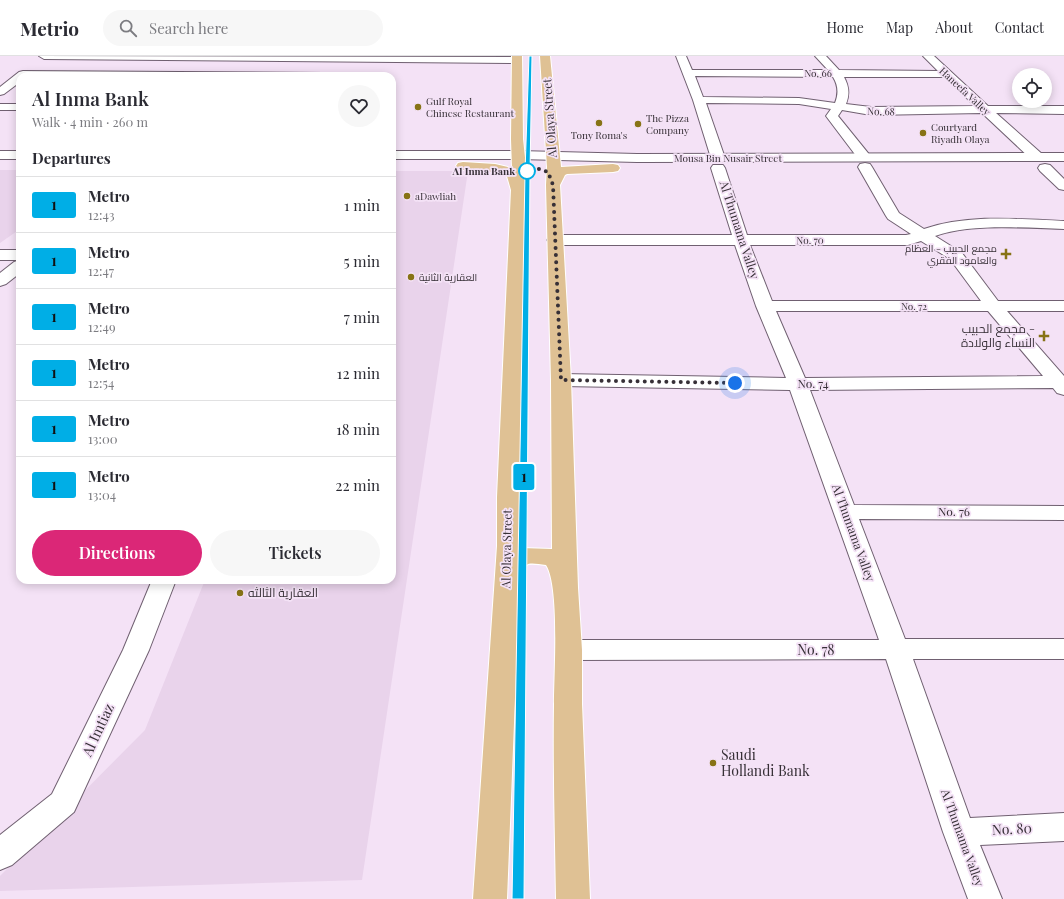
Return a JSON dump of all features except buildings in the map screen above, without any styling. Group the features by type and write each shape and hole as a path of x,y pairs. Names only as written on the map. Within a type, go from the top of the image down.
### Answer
{"main road":[{"name":"Al Olaya Street","path":"490,899 510,566 508,497 532,168 552,142 545,56"},
{"name":"Al Olaya Street","path":"516,58 532,168 555,240 561,380 565,588 568,650 572,899"},
{"path":"552,142 558,152 609,162"},
{"path":"486,159 512,149 532,168"},
{"path":"463,166 500,169 511,172 514,175 532,168 560,172 609,162"},
{"name":"Al Olaya Street","path":"510,566 523,555 553,557 560,567 565,588"}],"street":[{"name":"Al Thumama Valley","path":"681,56 699,100 741,241 765,306 798,384 896,650 959,832 985,899"},
{"path":"820,56 838,74 843,93 832,116 865,162 893,216 924,234 956,256 993,306 1062,384"},
{"name":"Haneefa Valley","path":"928,56 1041,162 1064,186"},
{"path":"27,72 45,57 516,58"},
{"path":"390,70 395,57"},
{"name":"No. 66","path":"688,74 948,74"},
{"path":"0,92 16,80"},
{"name":"No. 68","path":"699,100 799,101 871,111 984,109 1064,110"},
{"path":"0,107 16,107"},
{"path":"0,155 16,155"},
{"name":"Mousa Bin Nusair Street","path":"396,155 486,159 532,168 609,162 1041,162 1064,157"},
{"name":"Mousa Bin Nusair Street","path":"396,165 463,166 486,159"},
{"name":"Mousa Bin Nusair Street","path":"1041,162 1064,168"},
{"path":"0,166 16,166"},
{"name":"No. 70","path":"555,240 908,240 945,228 1000,223 1064,225"},
{"path":"0,256 16,256"},
{"path":"0,281 16,268"},
{"name":"No. 72","path":"765,306 1064,306"},
{"name":"No. 74","path":"561,380 798,384 1062,384"},
{"name":"No. 76","path":"845,512 1064,513"},
{"name":"Al Imtiaz","path":"0,855 63,803 136,650 162,584"},
{"name":"No. 78","path":"568,650 1064,649"},
{"name":"No. 80","path":"959,832 1064,827"}],"shaded area":[{"path":"0,170 16,170 16,232 0,243"},
{"name":"العقارية الثالثه","path":"396,171 468,171 362,880 0,891 0,876 145,730 203,584 396,584"}],"metro line":[{"name":"1","path":"518,899 527,172 531,56"}],"place":[{"name":"Gulf Royal Chinese Restaurant","path":"418,107"},
{"name":"Tony Roma's","path":"599,123"},
{"name":"The Pizza Company","path":"638,124"},
{"name":"Courtyard Riyadh Olaya","path":"923,133"},
{"name":"Al Inma Bank","path":"527,171"},
{"name":"aDawliah","path":"407,196"},
{"name":"مجمع الحبيب - العظام والعامود الفقري","path":"1006,254"},
{"name":"العقارية الثانية","path":"411,277"},
{"name":"مجمع الحبيب - النساء والولادة","path":"1044,336"},
{"name":"العقارية الثالثه","path":"240,593"},
{"name":"Saudi Hollandi Bank","path":"713,763"}],"route":[{"path":"527,171 526,170 539,169 548,172 553,185 561,380 735,383"}]}
